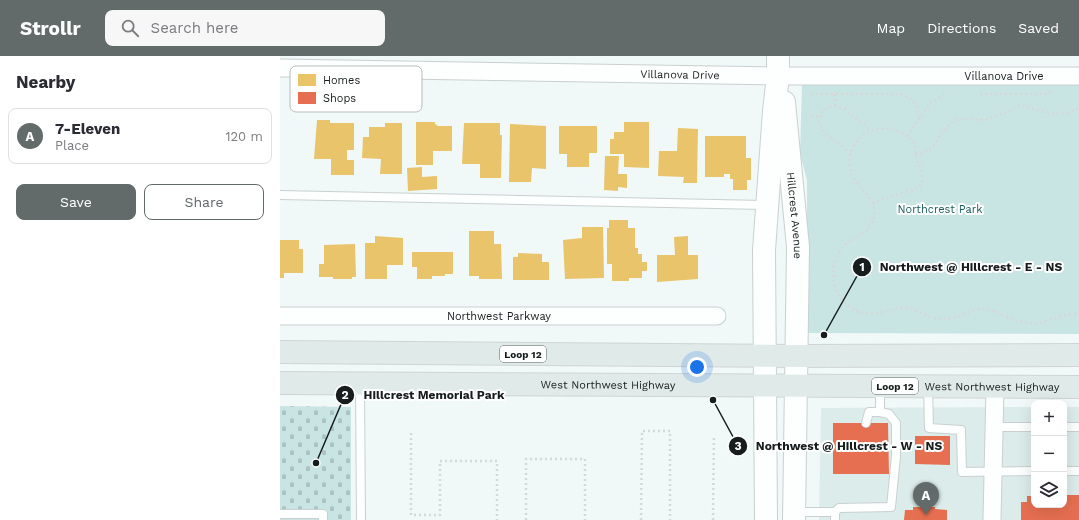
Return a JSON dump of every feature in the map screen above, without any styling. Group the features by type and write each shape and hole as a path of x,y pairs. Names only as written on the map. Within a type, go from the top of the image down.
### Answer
{"main road":[{"name":"Loop 12","path":"280,352 796,356 1079,355"},
{"name":"West Northwest Highway","path":"280,383 1079,387"}],"street":[{"name":"Villanova Drive","path":"422,67 778,66 1079,76"},
{"name":"Hillcrest Avenue","path":"766,520 764,250 778,66"},
{"name":"Hillcrest Avenue","path":"778,66 786,114 798,247 794,516"},
{"name":"Villanova Drive","path":"280,68 290,68"},
{"name":"Northwest Parkway","path":"280,316 717,316"},
{"path":"992,520 995,387"}],"lane":[{"path":"280,195 768,205"},
{"path":"360,383 361,520"},
{"path":"880,386 880,412"},
{"path":"928,386 929,428 961,430 962,472 1031,471"},
{"path":"794,516 835,516 839,508 891,507 896,456 896,423 889,414 880,412 869,412 866,423"},
{"path":"994,427 1031,427"},
{"path":"1067,427 1079,427"},
{"path":"1067,471 1079,471"},
{"path":"280,514 323,514 323,520"}],"path":[{"path":"835,94 835,106"},
{"path":"901,94 913,101 919,114 919,120"},
{"path":"907,136 931,102 946,94"},
{"path":"915,154 928,152 934,148 952,122 962,118 981,120 1023,105 1040,111 1058,114 1075,110 1079,107"},
{"path":"851,153 823,131 819,122 820,116 826,108 835,106 845,109 870,130"},
{"path":"811,116 820,116"},
{"path":"873,204 882,199 918,188 923,178 923,173 915,154 914,144 907,136 897,131 887,129 870,130 863,134 858,140 851,153 850,163 852,173 856,182 869,196 873,204 872,222 867,230 848,243 839,253 834,265 833,279 837,292 845,303 857,311 870,314 884,312 897,307 906,308 916,311 926,317 937,319 951,318 979,309 988,310 1011,320 1037,323 1079,313"},
{"path":"641,520 642,431 670,431 670,520"},
{"path":"411,433 411,515 440,515 440,461 497,461 497,520"},
{"path":"713,520 714,435"},
{"path":"526,520 526,459 585,459 585,520"}],"shaded area":[{"path":"1031,407 1031,508 1067,508 1067,407 1079,407 1079,520 819,520 821,408"}],"green space":[{"name":"Northcrest Park","path":"802,85 1079,85 1079,334 807,333 807,180 800,154"},
{"path":"280,406 351,407 351,520 280,520"}],"building: Homes":[{"path":"317,120 330,120 330,123 354,123 354,150 347,150 347,160 354,160 354,175 331,175 331,159 314,159"},
{"path":"416,122 435,122 438,126 452,126 452,151 433,151 433,165 416,165"},
{"path":"624,122 649,122 649,168 624,167 624,154 610,154 610,139 614,139 614,132 624,132"},
{"path":"385,123 402,123 402,174 380,174 381,159 362,158 363,137 369,137 369,127 385,127"},
{"path":"464,123 500,123 500,135 502,135 501,178 480,178 480,164 462,164"},
{"path":"510,124 546,126 546,169 532,168 531,182 509,182"},
{"path":"559,126 597,126 597,153 589,153 589,167 567,167 567,154 559,154"},
{"path":"678,128 698,129 697,183 683,183 684,177 658,176 659,151 677,151"},
{"path":"705,136 746,136 746,158 751,158 751,180 747,180 747,190 733,190 733,179 730,179 730,174 724,174 724,177 705,177"},
{"path":"605,156 619,156 618,174 627,174 627,188 618,187 618,191 604,190"},
{"path":"422,167 422,177 437,176 437,189 408,191 407,168"},
{"path":"609,220 628,220 628,228 635,228 635,248 638,248 638,254 642,254 642,262 647,262 647,271 642,271 642,278 629,278 629,281 612,281 612,264 607,264 607,228 609,228"},
{"path":"582,227 603,227 604,278 565,279 563,240 582,238"},
{"path":"469,231 494,231 494,244 501,244 502,279 479,279 479,276 469,276"},
{"path":"375,236 403,238 403,265 387,265 387,279 365,279 365,243 375,243"},
{"path":"688,236 688,255 698,255 698,279 657,282 657,255 675,255 674,237"},
{"path":"280,240 299,240 299,249 303,249 303,273 284,273 284,278 280,278"},
{"path":"355,244 356,277 352,277 352,279 333,279 333,277 319,277 319,264 324,264 324,245"},
{"path":"412,252 453,252 453,274 445,274 445,276 432,276 432,279 417,279 417,267 412,267"},
{"path":"518,253 542,254 542,262 549,262 549,280 513,280 513,257 518,257"}],"building: Shops":[{"path":"833,423 888,423 889,474 833,474"},
{"path":"915,436 950,436 950,465 915,464"},
{"path":"1067,495 1079,495 1079,520 1021,520 1021,502 1027,502 1027,496 1031,496 1031,508 1067,508"},
{"path":"913,507 935,507 935,509 947,510 947,520 904,520 905,510 913,510"}],"place":[{"name":"Northwest @ Hillcrest - E - NS","path":"824,335"},
{"name":"Northwest @ Hillcrest - W - NS","path":"713,400"},
{"name":"Hillcrest Memorial Park","path":"316,463"},
{"name":"7-Eleven","path":"926,515"}]}
